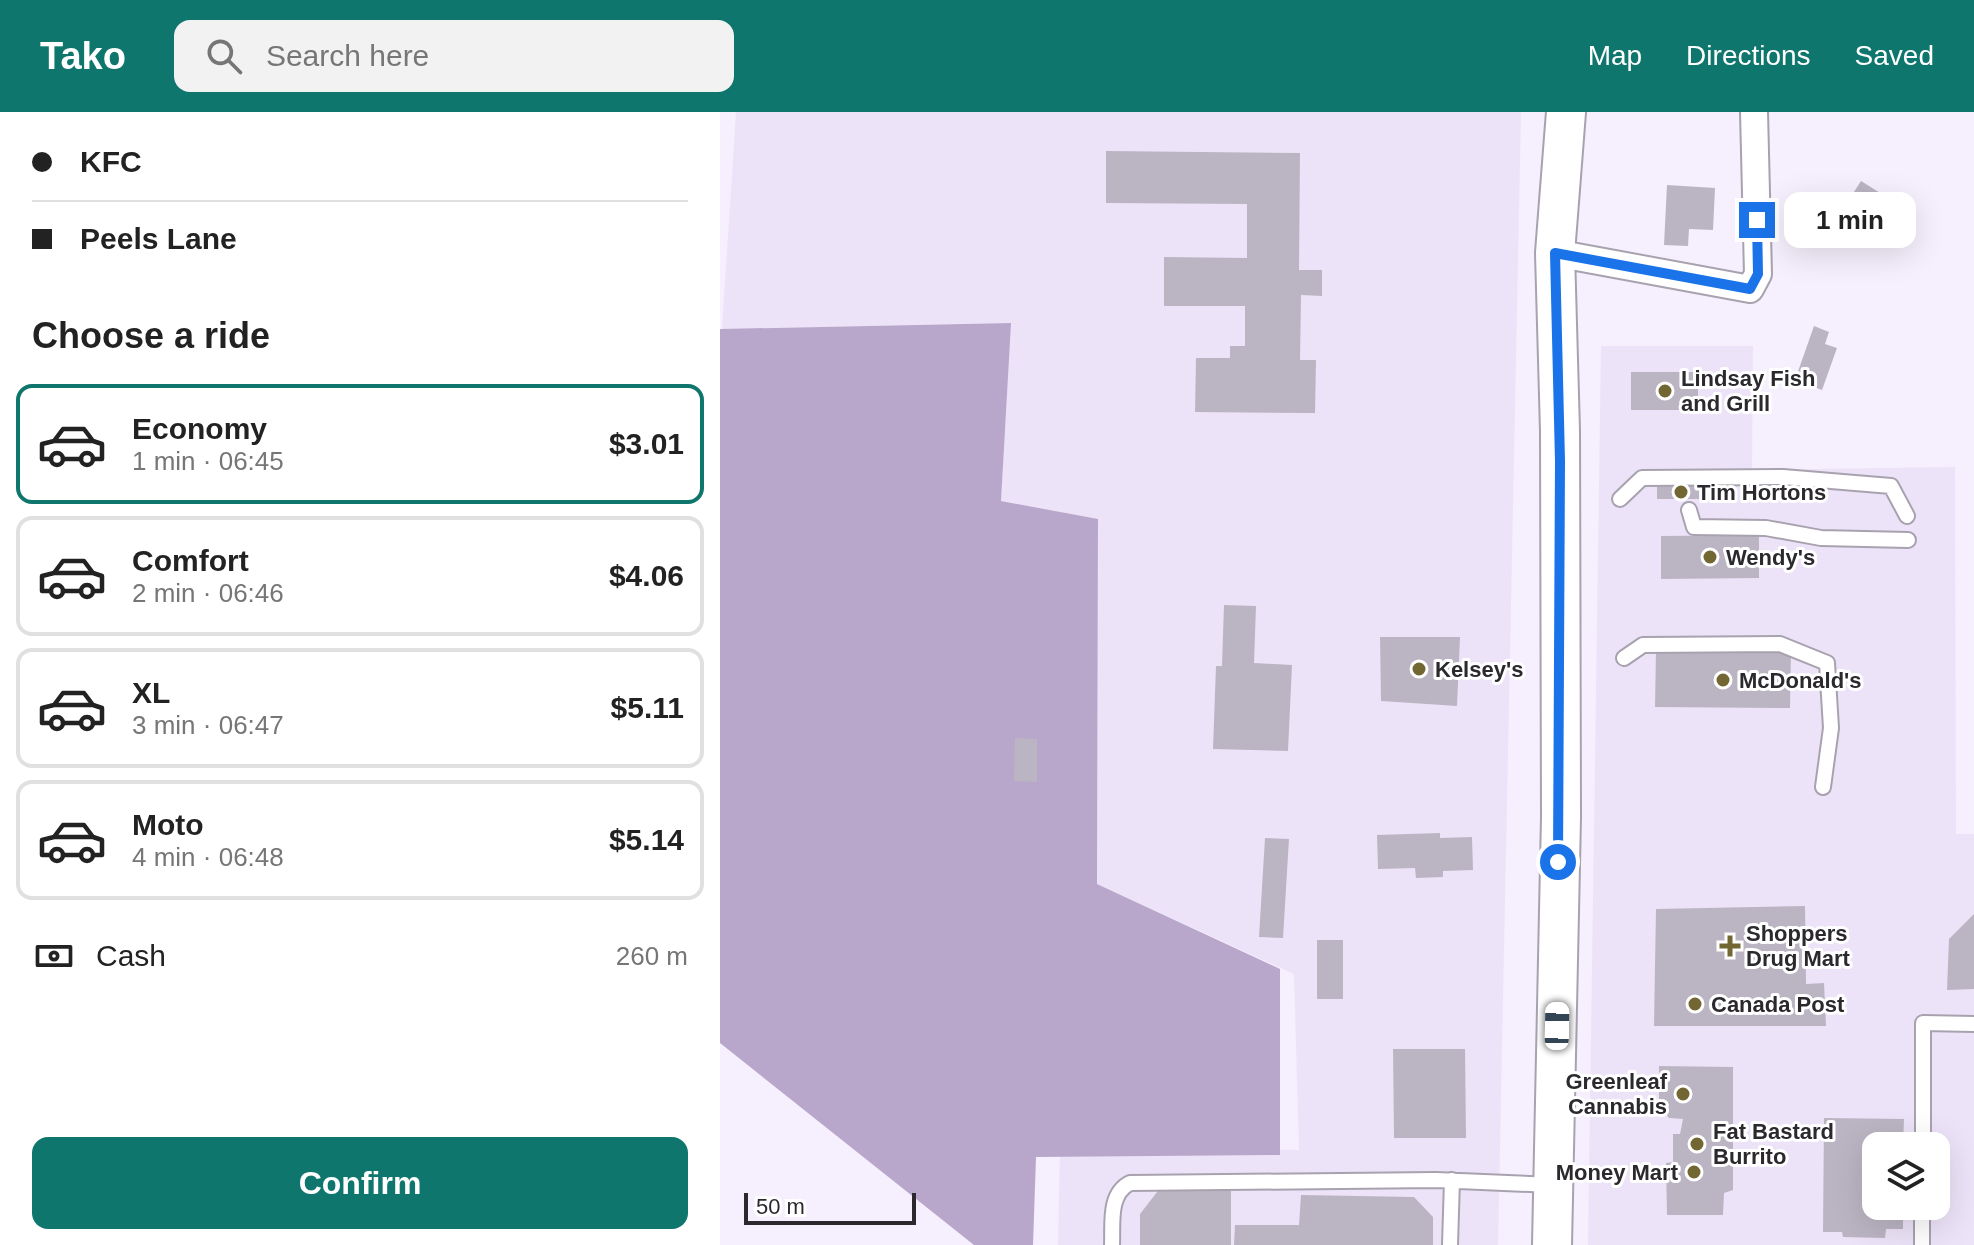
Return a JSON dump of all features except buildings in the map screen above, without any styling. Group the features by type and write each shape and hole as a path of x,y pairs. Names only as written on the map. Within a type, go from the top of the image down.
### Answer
{"main road":[{"path":"1552,1245 1561,817 1560,431 1555,253 1566,112"}],"street":[{"path":"1555,253 1750,289 1758,274 1754,112"}],"lane":[{"path":"1620,499 1642,478 1783,477 1891,486 1907,516"},
{"path":"1689,510 1694,527 1766,528 1821,538 1908,540"},
{"path":"1624,658 1643,645 1780,644 1827,663 1831,728 1823,787"},
{"path":"1923,1132 1923,1023 1974,1024"},
{"path":"1450,1245 1452,1180"},
{"path":"1112,1245 1116,1196 1130,1183 1452,1180 1553,1185"},
{"path":"1922,1220 1922,1245"}],"shaded area":[{"path":"736,112 1521,112 1498,1245 1058,1245 1060,1146 1299,1150 1294,974 1097,884 1098,520 1001,501 1010,323 722,329"},
{"path":"1011,323 1001,501 1098,519 1097,884 1280,969 1280,1155 1036,1157 1033,1245 974,1245 720,1043 720,329"},
{"path":"1601,346 1753,346 1752,470 1955,467 1956,834 1974,834 1974,1245 1588,1245"}],"place":[{"name":"Lindsay Fish and Grill","path":"1665,391"},
{"name":"Tim Hortons","path":"1681,492"},
{"name":"Wendy's","path":"1710,557"},
{"name":"Kelsey's","path":"1419,669"},
{"name":"McDonald's","path":"1723,680"},
{"name":"Shoppers Drug Mart","path":"1730,946"},
{"name":"Canada Post","path":"1695,1004"},
{"name":"Greenleaf Cannabis","path":"1683,1094"},
{"name":"Fat Bastard Burrito","path":"1697,1144"},
{"name":"Money Mart","path":"1694,1172"}],"route":[{"path":"1558,862 1561,817 1557,597 1560,414 1555,253 1750,289 1758,274 1757,220"}]}
